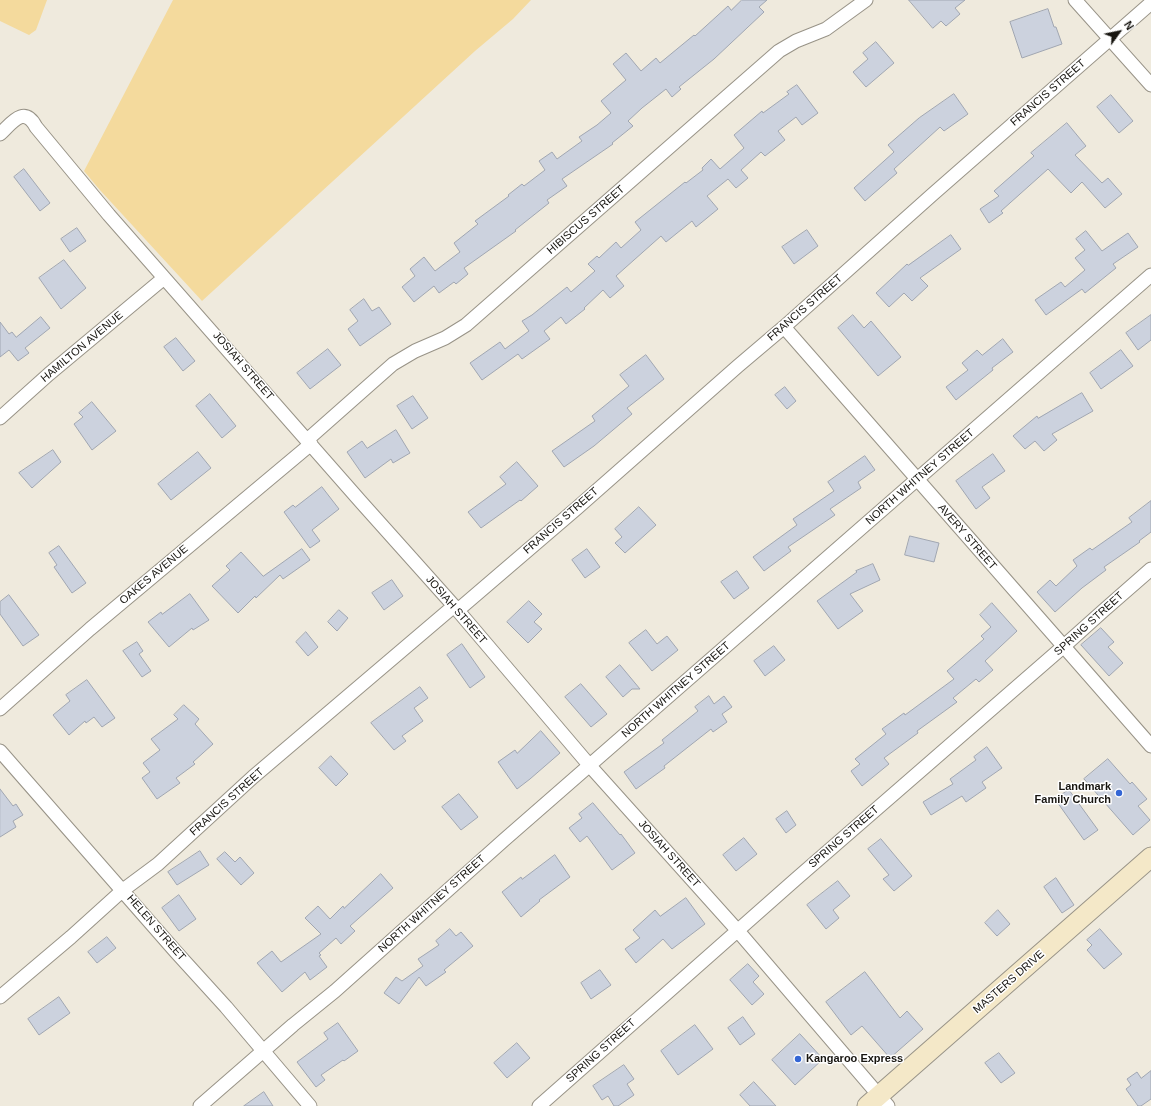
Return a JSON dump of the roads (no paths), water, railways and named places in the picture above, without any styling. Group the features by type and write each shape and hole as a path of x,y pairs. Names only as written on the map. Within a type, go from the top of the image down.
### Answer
{"street":[{"name":"HIBISCUS STREET","path":"309,442 393,364 415,351 445,338 466,325 779,51 796,41 826,29 866,0"},
{"path":"1075,0 1151,85"},
{"name":"FRANCIS STREET","path":"0,997 71,937 123,890 158,864 253,777 582,503 1151,3"},
{"name":"JOSIAH STREET","path":"0,134 10,126 13,120 19,117 28,117 33,121 36,127 104,209 164,278 456,608 590,766 738,931 878,1103"},
{"name":"NORTH WHITNEY STREET","path":"200,1106 293,1025 335,991 504,840 1151,275"},
{"name":"HAMILTON AVENUE","path":"0,418 49,374 164,278"},
{"name":"AVERY STREET","path":"784,327 1151,746"},
{"name":"OAKES AVENUE","path":"0,709 90,629 309,442"},
{"name":"SPRING STREET","path":"540,1106 802,874 1151,569"},
{"name":"HELEN STREET","path":"0,751 226,1007 310,1106"},
{"name":"MASTERS DRIVE","path":"878,1103 1151,857"}],"place":[{"name":"Landmark Family Church","path":"1119,793"},
{"name":"Kangaroo Express","path":"798,1059"}]}
